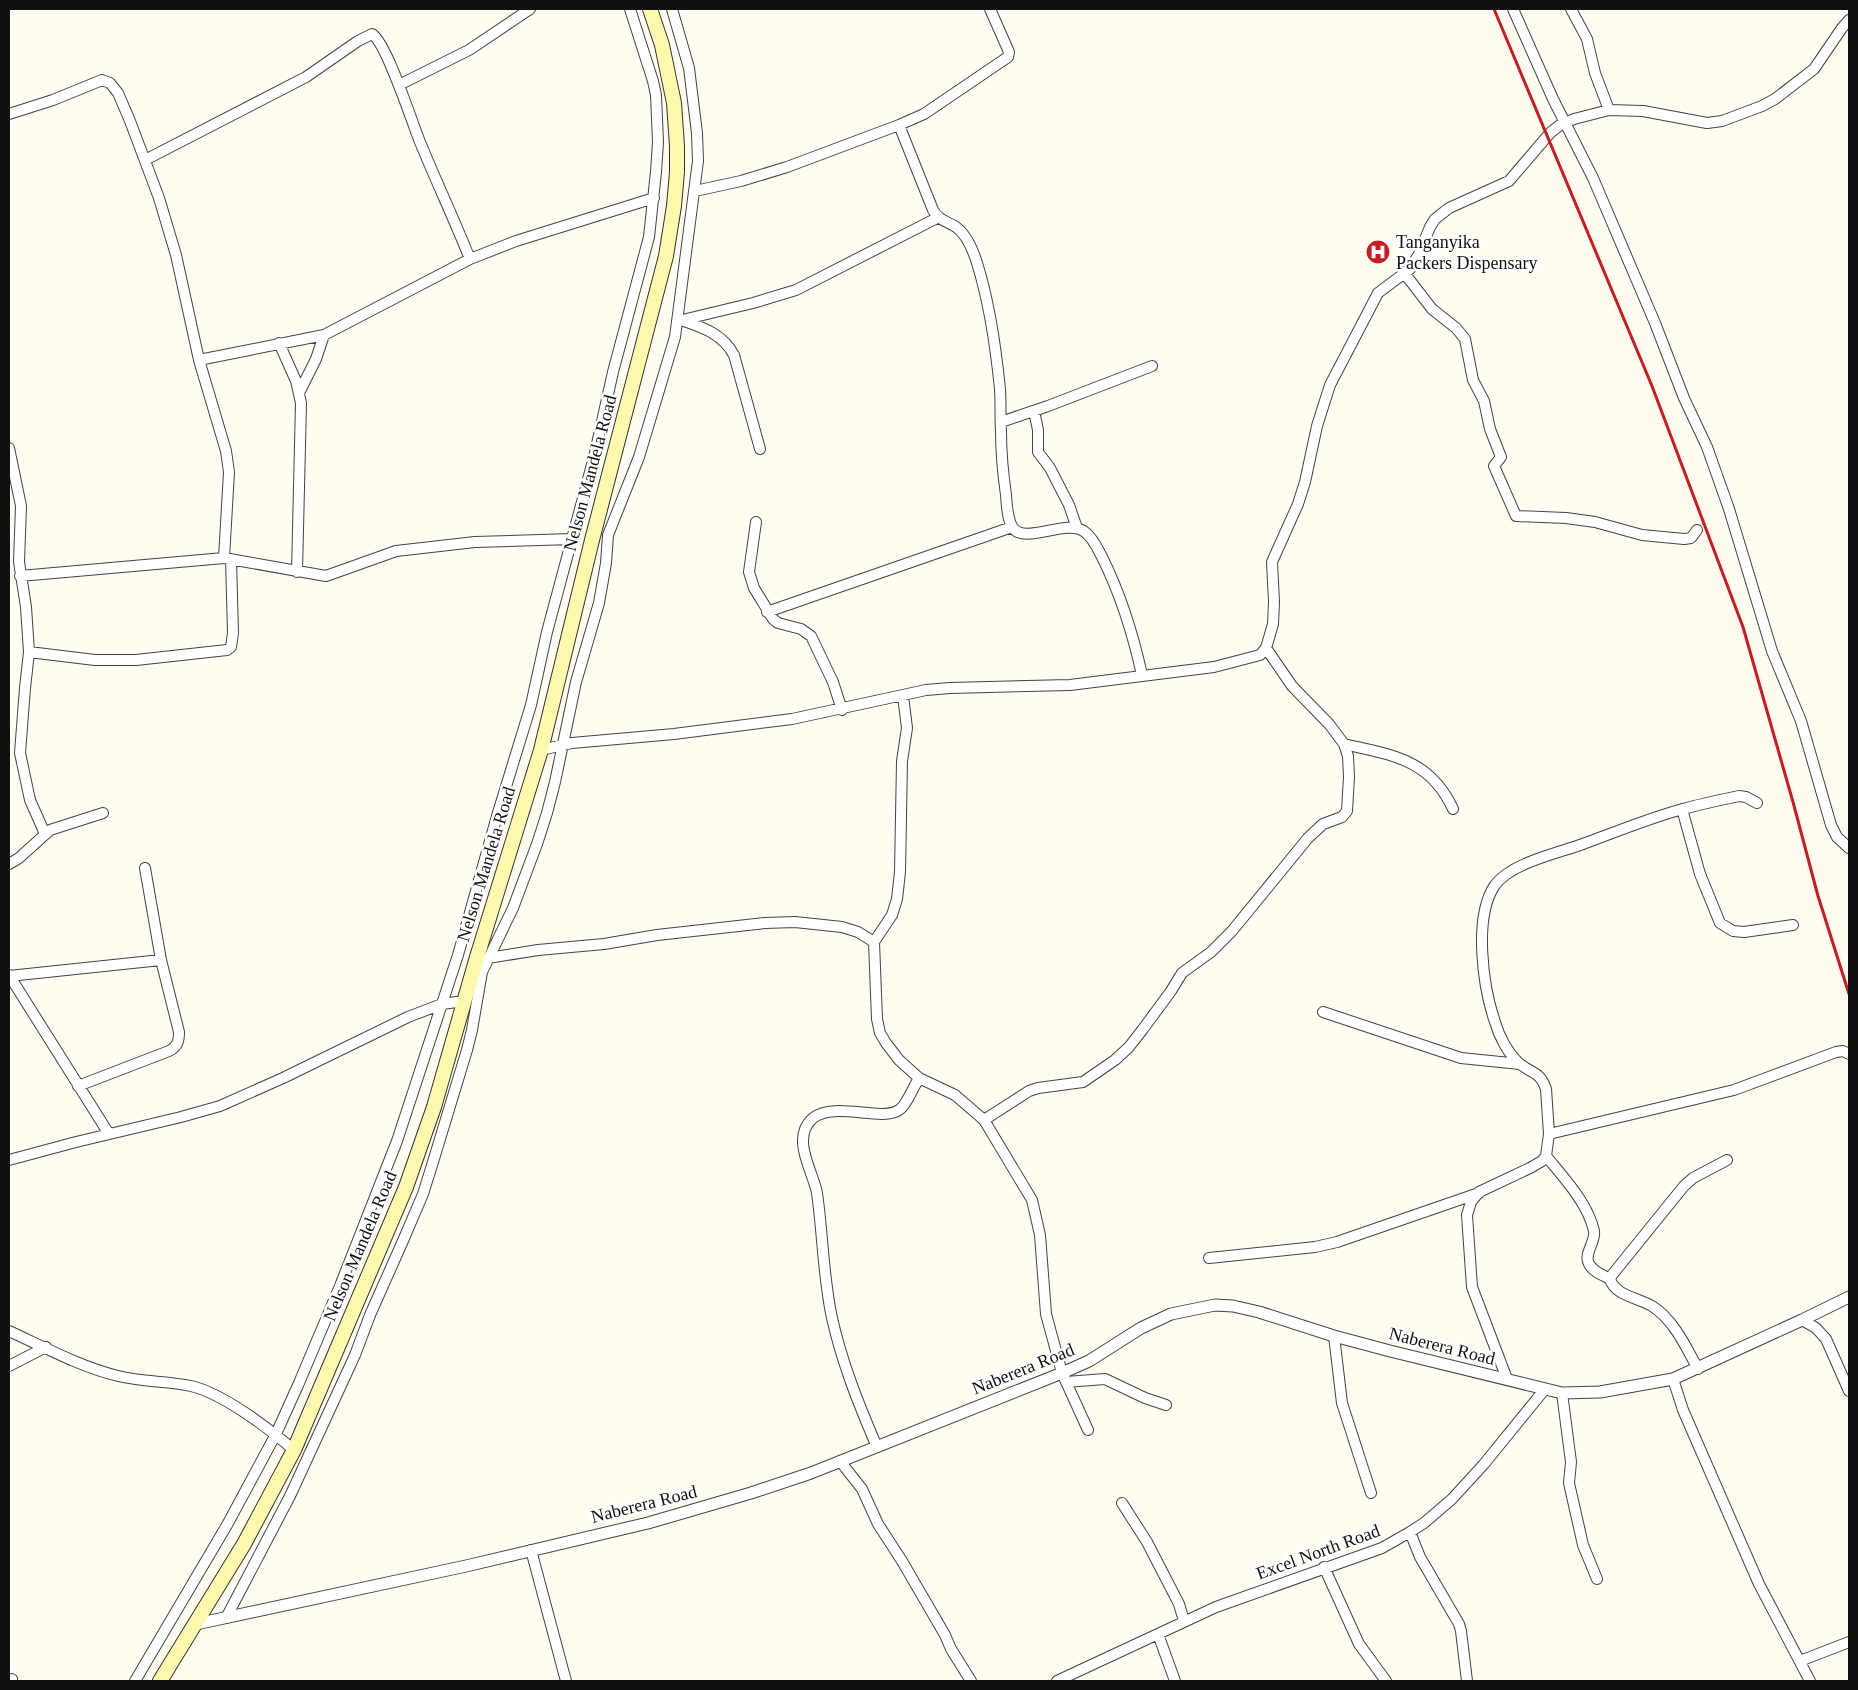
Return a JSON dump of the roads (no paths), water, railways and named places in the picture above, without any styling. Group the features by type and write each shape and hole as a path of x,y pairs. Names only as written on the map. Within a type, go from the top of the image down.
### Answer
{"main road":[{"name":"Nelson Mandela Road","path":"160,1681 244,1544 294,1450 412,1172 434,1107 464,1001 541,750 596,521 666,256 675,189 677,146 674,103 668,72 662,44 650,9"}],"street":[{"path":"399,85 468,50 530,9"},
{"path":"135,1681 227,1525 276,1434 340,1286 397,1142 458,955 497,816 531,705 547,632 594,457 649,237 658,142 656,95 630,9"},
{"path":"226,1618 290,1496 320,1432 355,1355 370,1315 423,1194 468,1044 480,980 488,958 510,915 537,844 555,782 576,682 599,603 606,563 608,535 639,457 681,321 698,161 697,133 689,68 672,9"},
{"path":"695,191 742,181 787,167 924,114 1008,57 1009,52 990,9"},
{"path":"1513,9 1632,270 1684,398 1707,447 1729,509 1777,668 1801,721 1831,825 1837,837 1849,848"},
{"path":"1571,9 1587,39 1595,73 1609,110"},
{"path":"541,750 564,745 738,727 842,710 926,690 1070,685 1214,668 1260,655 1266,648 1274,624 1272,562 1298,504 1305,482 1319,419 1330,385 1378,293 1405,274 1419,254 1435,219 1449,208 1509,181 1550,133 1566,122 1598,111 1609,110 1643,111 1707,123 1722,121 1740,115 1775,99 1814,69 1849,20"},
{"path":"145,160 306,77 372,34 377,38 399,85 420,141 470,259"},
{"path":"9,114 53,100 94,82 107,81 118,93 145,160 176,255 199,360 229,466 227,558 234,633 231,647 220,652 136,660 95,660 29,652"},
{"path":"899,125 937,218 955,226 962,232 977,262 988,308 1000,389 1000,422 1007,509 1012,527 1017,532 1024,534 1063,528 1077,528 1085,531 1106,565 1127,614 1142,675"},
{"path":"199,360 324,335 470,259 516,241 654,198"},
{"path":"681,321 796,290 937,218"},
{"path":"1405,274 1432,309 1460,332 1465,339 1473,380 1484,401 1490,429 1501,457 1494,466 1514,515 1518,517 1552,517 1595,522 1629,532 1684,539 1691,538 1697,530"},
{"path":"681,321 716,334 734,355 760,449"},
{"path":"300,391 316,359 324,335"},
{"path":"279,343 300,391 302,413 298,487 297,572"},
{"path":"1000,422 1152,366"},
{"path":"1034,411 1038,430 1037,451 1047,464 1069,505 1077,528"},
{"path":"9,448 20,506 19,562 26,607 29,652 24,688 20,753 30,800 45,834"},
{"path":"756,522 750,577 754,588 767,612 778,623 801,629 811,636 833,682 842,710"},
{"path":"767,612 1012,527"},
{"path":"20,576 227,558 326,576 386,553 403,550 475,542 572,539"},
{"path":"984,1120 1029,1091 1038,1088 1079,1083 1087,1080 1115,1060 1128,1047 1171,991 1182,973 1211,952 1232,931 1308,838 1323,824 1345,815 1349,806 1349,777 1348,756 1344,744 1329,724 1292,686 1266,648"},
{"path":"903,696 907,728 902,761 900,872 897,899 892,915 874,942 876,1007 880,1033 899,1060 918,1078 955,1095 984,1120 1032,1200 1040,1235 1046,1314 1064,1378 1088,1430"},
{"path":"1344,744 1372,750 1413,764 1439,783 1453,808"},
{"path":"1520,1064 1507,1048 1498,1032 1489,1005 1484,980 1483,930 1489,898 1495,886 1506,875 1526,864 1682,809 1738,796 1746,797 1757,803"},
{"path":"1682,809 1700,874 1720,923 1733,931 1744,932 1794,926"},
{"path":"9,864 19,858 45,834 56,828 103,812"},
{"path":"78,1086 168,1051 176,1046 179,1032 161,960 145,868"},
{"path":"488,958 538,950 604,944 657,935 765,923 795,922 842,928 858,932 874,942"},
{"path":"109,1134 9,976 161,960"},
{"path":"9,1160 220,1106 284,1078 385,1028 442,1004 464,1001"},
{"path":"1209,1258 1315,1247 1337,1242 1480,1192 1530,1168 1542,1161 1546,1156 1549,1134 1546,1089 1544,1082 1534,1071 1520,1064 1461,1058 1323,1012"},
{"path":"1549,1134 1734,1090 1836,1052 1843,1051 1849,1054"},
{"path":"877,1447 847,1372 832,1318 816,1190 804,1152 804,1138 806,1128 811,1120 823,1114 846,1111 891,1113 899,1110 918,1078"},
{"path":"1546,1156 1578,1195 1590,1221 1594,1238 1587,1262 1592,1269 1610,1279 1615,1289 1658,1310 1680,1337 1698,1369"},
{"path":"1610,1279 1684,1186 1693,1178 1727,1160"},
{"path":"1480,1192 1471,1202 1467,1215 1471,1282 1507,1379"},
{"name":"Naberera Road","path":"196,1624 466,1566 648,1523 752,1494 1064,1378 1141,1328 1171,1314 1215,1305 1233,1306 1259,1312 1334,1336 1467,1371 1562,1393 1600,1392 1673,1379 1849,1297"},
{"path":"1802,1320 1816,1328 1826,1339 1849,1391"},
{"path":"9,1331 90,1367 118,1376 192,1386 208,1392 276,1434 294,1450"},
{"path":"1334,1336 1342,1403 1371,1493"},
{"path":"9,1366 46,1347"},
{"path":"1064,1378 1105,1379 1145,1398 1166,1405"},
{"path":"1673,1379 1683,1410 1759,1584 1810,1681"},
{"name":"Excel North Road","path":"1057,1681 1216,1607 1324,1567 1382,1548 1410,1532 1424,1523 1484,1464 1545,1389"},
{"path":"1562,1393 1570,1462 1569,1483 1583,1545 1597,1579"},
{"path":"840,1461 862,1489 878,1524 902,1561 945,1635 950,1649 971,1681"},
{"path":"1122,1503 1152,1550 1179,1604 1184,1621"},
{"path":"1410,1532 1420,1558 1459,1624 1467,1681"},
{"path":"531,1550 566,1681"},
{"path":"1324,1567 1359,1644 1386,1681"},
{"path":"1158,1634 1174,1681"},
{"path":"1800,1661 1849,1642"}],"railway":[{"path":"1494,9 1652,386 1743,627 1818,896 1849,994"}],"place":[{"name":"Tanganyika Packers Dispensary","path":"1378,252"}]}
